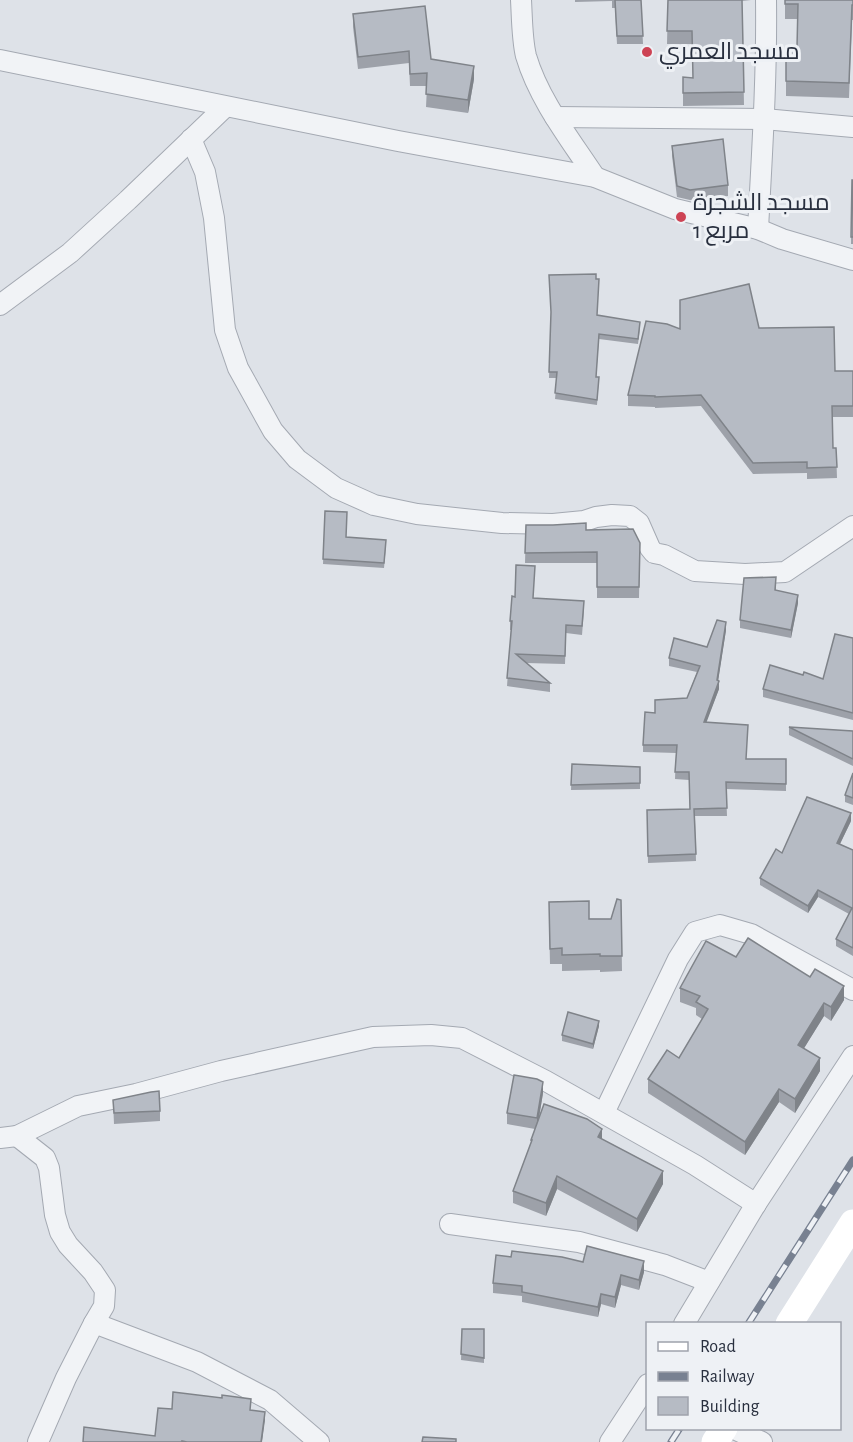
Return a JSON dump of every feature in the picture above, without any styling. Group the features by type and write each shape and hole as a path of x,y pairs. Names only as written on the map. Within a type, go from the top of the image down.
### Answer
{"street":[{"path":"521,0 526,54 537,86 595,177"},
{"path":"758,229 764,119 766,0"},
{"path":"0,60 410,143 595,177 675,209 758,229 782,239 853,260"},
{"path":"0,305 70,253 225,106"},
{"path":"555,117 764,119 853,127"},
{"path":"191,139 205,172 214,218 225,330 237,368 273,431 297,459 336,488 374,505 417,514 502,523 553,524 612,515 630,516 639,524 654,553 664,555 695,571 745,574 785,572 853,526"},
{"path":"604,1113 678,958 695,932 720,925 751,934 853,990"},
{"path":"8,1137 78,1106 373,1037 430,1035 462,1038 546,1081 695,1165 756,1204"},
{"path":"685,1322 756,1204 853,1056"},
{"path":"8,1137 45,1158 49,1168 55,1215 60,1232 105,1290 104,1306 66,1378 38,1442"},
{"path":"790,1322 853,1223"},
{"path":"450,1224 579,1242 665,1265 709,1282"},
{"path":"94,1323 196,1362 270,1400 316,1441"},
{"path":"610,1442 646,1387"},
{"path":"736,1430 762,1442"}],"building":[{"path":"615,0 641,0 643,36 617,36"},
{"path":"668,0 742,0 744,92 683,93 683,77 693,78 692,31 667,31"},
{"path":"785,0 853,0 849,83 786,81 786,47 797,47 798,4 785,4"},
{"path":"425,6 431,59 474,66 468,100 426,94 427,73 410,74 409,51 358,57 353,14"},
{"path":"723,139 728,185 690,190 677,186 672,146"},
{"path":"852,180 853,237 851,237"},
{"path":"596,274 596,279 599,279 597,315 640,322 638,339 599,334 597,400 555,393 557,372 549,372 551,312 549,275"},
{"path":"749,284 759,328 834,327 835,371 853,371 853,406 832,406 833,448 836,448 837,467 807,468 807,462 753,463 701,395 655,397 628,395 646,321 667,324 680,329 680,300"},
{"path":"325,511 347,512 346,537 386,540 384,563 323,559"},
{"path":"586,523 586,530 633,529 640,543 639,587 597,587 597,552 525,553 526,525"},
{"path":"516,565 535,566 533,598 584,601 582,626 566,625 565,656 516,654 550,683 507,678"},
{"path":"776,577 775,590 798,595 791,630 740,620 744,578"},
{"path":"717,620 726,622 717,680 719,681 704,722 748,725 746,759 786,759 786,784 726,782 727,808 694,809 696,854 648,856 647,810 690,809 689,772 675,772 677,745 643,745 645,712 655,713 655,700 687,698 700,666 669,658 674,638 707,647"},
{"path":"835,634 853,638 853,713 763,689 770,665 803,675 804,672 823,679"},
{"path":"789,727 853,731 853,759"},
{"path":"572,764 640,767 640,783 571,785"},
{"path":"853,773 853,798 845,795"},
{"path":"807,797 851,813 837,843 853,850 853,948 836,939 852,908 818,890 808,906 760,878 776,849 782,853"},
{"path":"617,899 621,900 622,956 562,955 562,948 550,949 549,902 589,901 589,919 611,919"},
{"path":"748,938 810,977 815,969 844,986 831,1007 824,1003 798,1045 820,1058 795,1099 779,1089 745,1142 648,1079 667,1050 679,1058 708,1009 696,1002 700,996 680,988 706,941 736,957"},
{"path":"568,1012 599,1021 593,1044 562,1035"},
{"path":"514,1075 543,1082 537,1118 507,1113"},
{"path":"159,1091 160,1111 114,1113 113,1100"},
{"path":"544,1104 587,1119 602,1129 598,1137 663,1171 637,1219 557,1176 546,1203 513,1191"},
{"path":"587,1246 644,1261 639,1280 621,1275 615,1297 601,1294 598,1307 522,1292 522,1286 493,1283 496,1255 511,1257 512,1251 583,1262"},
{"path":"462,1329 484,1329 484,1358 461,1354"},
{"path":"173,1392 251,1399 250,1410 265,1412 261,1442 83,1442 84,1427 155,1436 158,1408 172,1409"},
{"path":"423,1437 456,1439 456,1442 422,1442"}],"railway":[{"path":"749,1322 853,1160"},
{"path":"671,1442 679,1430"}],"place":[{"name":"مسجد العمري","path":"647,52"},
{"name":"مسجد الشجرة مربع 1","path":"681,217"}]}
